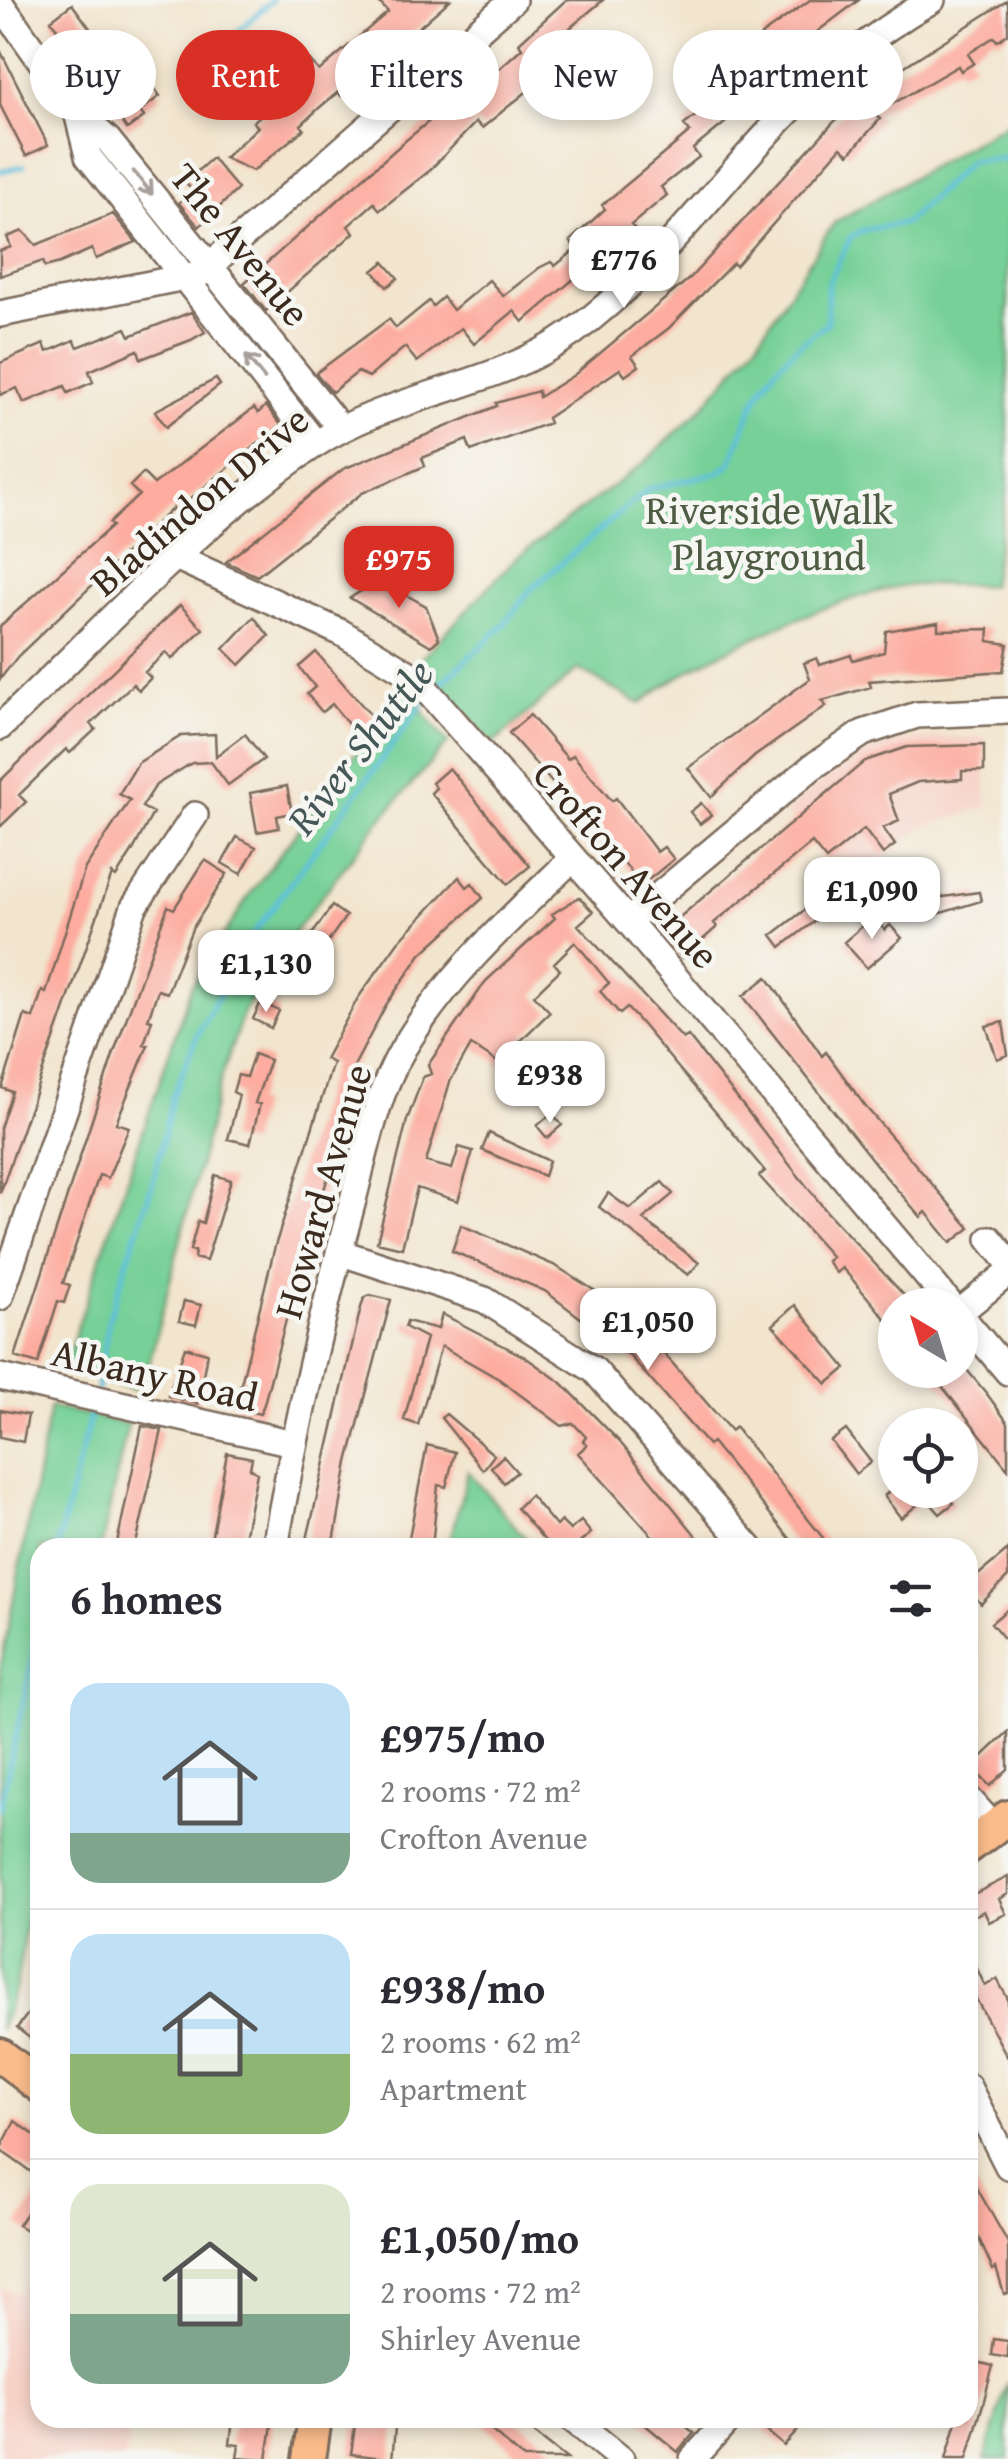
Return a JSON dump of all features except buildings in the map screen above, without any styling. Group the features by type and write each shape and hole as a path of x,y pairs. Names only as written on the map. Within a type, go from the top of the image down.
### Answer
{"main road":[{"path":"978,1840 1002,1822"},
{"path":"0,2056 30,2078"},
{"path":"309,2459 314,2428"}],"street":[{"path":"0,314 185,279 211,266 514,0"},
{"name":"Bladindon Drive","path":"0,727 178,558 316,444 341,429 540,354 573,333 691,226 809,91 874,38 932,0"},
{"name":"The Avenue","path":"0,3 30,45"},
{"name":"The Avenue","path":"79,120 88,156 316,444"},
{"name":"The Avenue","path":"86,120 108,140 341,429"},
{"name":"Crofton Avenue","path":"178,558 342,633 408,672 628,921 937,1288"},
{"path":"628,921 812,767 863,734 917,715 1008,711"},
{"path":"0,1297 134,907 195,815"},
{"name":"Howard Avenue","path":"277,1538 293,1443 339,1252 378,1105 400,1053 441,990 573,858"},
{"path":"990,1238 1008,1261"},
{"path":"339,1252 484,1300 579,1360 626,1403 741,1538"},
{"path":"978,1299 1008,1273"},
{"path":"978,1336 1008,1372"},
{"name":"Albany Road","path":"0,1377 293,1443"},
{"path":"978,1805 1002,1822"},
{"path":"978,2106 1008,2166"},
{"path":"583,2428 621,2459"},
{"path":"693,2459 721,2428"}],"shaded area":[{"path":"985,737 987,807 922,827 848,889 785,812 858,755 899,741"},
{"path":"30,2276 30,2428 130,2428 125,2459 0,2459 0,2288 18,2293"}],"green space":[{"name":"Riverside Walk Playground","path":"1008,122 1008,486 991,585 898,587 835,605 727,650 640,704 578,669 493,744 419,661 516,558 644,463 701,409 758,341 834,223"},
{"path":"404,688 448,743 381,819 296,930 244,1011 221,1078 142,1392 63,1370 191,987 250,894"},
{"path":"50,1407 128,1424 103,1538 30,1538 30,1899 16,1987 0,2030 0,1670"},
{"path":"468,1471 525,1538 450,1538"},
{"path":"1008,2382 1008,2459 985,2459"}],"waterway":[{"path":"240,30 272,0"},
{"name":"River Shuttle","path":"437,687 502,627 530,590 648,489 720,472 731,463 765,384 788,356 827,323 828,284 850,238 863,230 905,223 970,161 1008,158"},
{"path":"0,171 24,166"},
{"name":"River Shuttle","path":"97,1390 109,1318 153,1182 172,1098 197,1035 249,940 426,699"},
{"name":"River Shuttle","path":"60,1538 93,1405"},
{"name":"River Shuttle","path":"0,1808 30,1672"}]}
